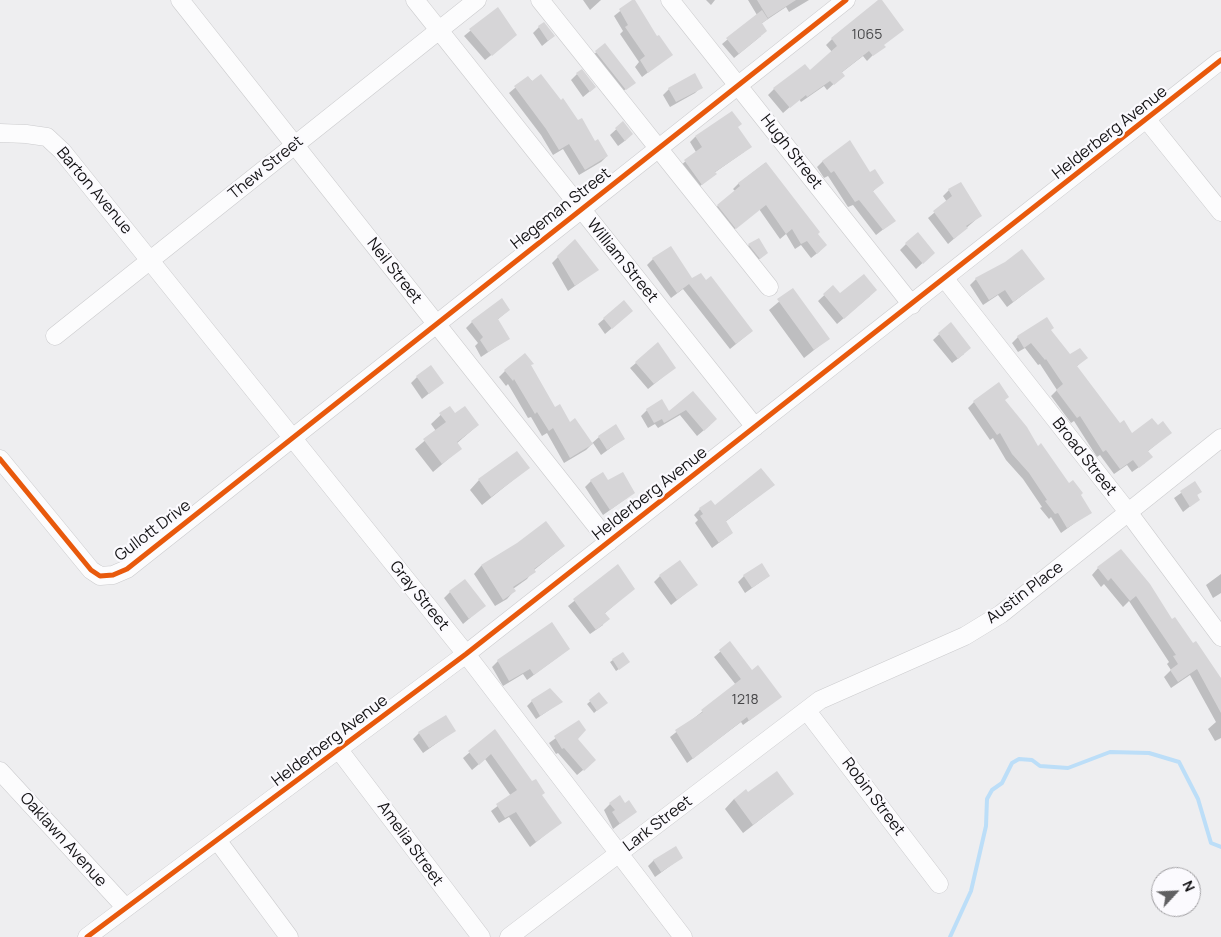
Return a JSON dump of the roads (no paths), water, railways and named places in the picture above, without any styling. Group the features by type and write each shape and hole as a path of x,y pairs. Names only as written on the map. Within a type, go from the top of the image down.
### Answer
{"street":[{"name":"Neil Street","path":"180,0 609,542"},
{"name":"William Street","path":"416,0 580,209 755,427"},
{"name":"Thew Street","path":"55,336 477,0"},
{"path":"540,0 769,287"},
{"name":"Hugh Street","path":"670,0 912,305"},
{"name":"Hegeman Street","path":"292,438 846,0"},
{"name":"Helderberg Avenue","path":"93,935 126,908 367,730 466,654 1221,60"},
{"path":"1147,120 1221,212"},
{"name":"Barton Avenue","path":"0,133 26,134 47,138 52,142 62,151 150,260"},
{"name":"Gray Street","path":"150,260 466,654 683,937"},
{"name":"Broad Street","path":"945,279 1128,512 1221,637"},
{"name":"Gullott Drive","path":"0,459 91,570 100,576 113,575 127,569 292,438"},
{"name":"Austin Place","path":"808,711 820,700 965,636 1001,614 1221,438"},
{"name":"Lark Street","path":"509,937 808,711"},
{"name":"Robin Street","path":"808,711 939,884"},
{"name":"Amelia Street","path":"339,750 481,937"},
{"name":"Oaklawn Avenue","path":"0,771 126,908"},
{"path":"217,840 288,937"}],"waterway":[{"path":"950,937 971,891 986,826 987,799 992,790 1002,783 1012,763 1019,759 1032,760 1040,766 1068,768 1110,752 1149,753 1179,762 1198,799 1211,843 1221,847"}]}
